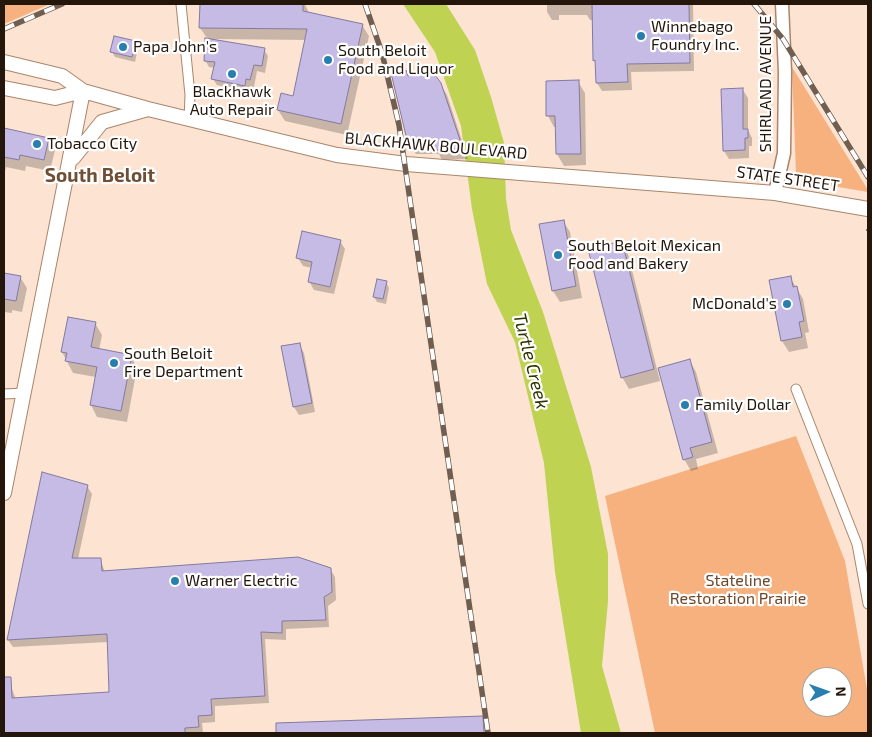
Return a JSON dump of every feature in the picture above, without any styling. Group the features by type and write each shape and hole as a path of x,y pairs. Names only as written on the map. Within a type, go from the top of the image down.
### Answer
{"main road":[{"name":"BLACKHAWK BOULEVARD","path":"4,62 62,76 83,91 189,120 337,155 406,164 702,186"},
{"name":"BLACKHAWK BOULEVARD","path":"4,88 55,98 83,91"},
{"path":"4,493 71,160 83,91"},
{"path":"71,160 102,122 148,109"},
{"name":"STATE STREET","path":"702,186 775,193 868,209"}],"street":[{"path":"181,4 190,96 189,120"},
{"name":"SHIRLAND AVENUE","path":"775,193 784,154 785,72 782,4"},
{"path":"796,390 857,544 868,604"},
{"path":"4,394 24,393"}],"green space":[{"path":"4,4 50,4 4,24"},
{"path":"792,67 868,192 809,182 796,173"},
{"name":"Stateline Restoration Prairie","path":"796,436 845,561 868,695 868,733 655,733 605,496"}],"water":[{"name":"Turtle Creek","path":"403,4 446,4 475,50 491,97 504,143 506,199 511,230 543,312 591,467 608,554 608,601 602,666 621,733 581,733 555,572 544,463 515,342 487,284 472,209 461,126 435,52"}],"building":[{"name":"South Beloit Food and Liquor","path":"200,4 303,4 303,11 363,24 341,124 277,110 281,93 293,96 307,29 199,28"},
{"name":"Winnebago Foundry Inc.","path":"592,4 689,4 690,63 627,64 628,82 596,83 595,60 593,61"},
{"name":"Papa John's","path":"114,36 136,41 132,57 110,52"},
{"path":"205,38 265,48 262,66 254,65 250,80 246,79 245,86 211,79 215,62 204,61"},
{"path":"429,67 441,83 463,149 435,150 433,144 408,144 391,73 406,70 408,76"},
{"path":"579,80 581,154 556,154 555,116 546,116 546,81"},
{"path":"743,88 743,129 748,129 748,138 745,138 745,150 723,151 721,89"},
{"path":"4,128 49,138 44,160 20,155 19,160 4,157"},
{"name":"South Beloit Mexican Food and Bakery","path":"564,220 576,286 552,291 539,224"},
{"path":"302,231 341,240 330,287 308,282 312,262 296,258"},
{"path":"622,241 654,369 621,378 588,249"},
{"path":"4,273 21,276 16,301 4,299"},
{"name":"McDonald's","path":"791,276 793,287 797,286 804,321 799,322 802,337 781,341 769,280"},
{"path":"377,279 387,281 383,299 373,297"},
{"name":"South Beloit Fire Department","path":"68,317 96,322 91,347 132,355 121,411 90,405 97,367 65,361 67,353 61,352"},
{"path":"300,343 312,403 293,407 281,346"},
{"name":"Family Dollar","path":"690,359 712,442 690,448 693,457 683,460 658,368"},
{"name":"Warner Electric","path":"42,472 88,485 72,558 101,558 102,571 298,557 331,568 332,592 324,597 326,620 282,621 282,633 261,632 265,696 211,699 212,715 198,716 199,727 185,728 185,733 4,733 4,677 11,677 12,698 109,692 107,634 7,640"},
{"path":"483,716 484,733 276,733 276,723"}],"railway":[{"path":"4,29 62,4"},
{"path":"365,4 382,53 399,125 488,733"},
{"path":"754,4 783,39 868,177"}],"place":[{"name":"Winnebago Foundry Inc.","path":"641,36"},
{"name":"Papa John's","path":"123,47"},
{"name":"South Beloit Food and Liquor","path":"328,60"},
{"name":"Blackhawk Auto Repair","path":"232,74"},
{"name":"Tobacco City","path":"37,144"},
{"name":"South Beloit Mexican Food and Bakery","path":"558,255"},
{"name":"McDonald's","path":"787,304"},
{"name":"South Beloit Fire Department","path":"114,363"},
{"name":"Family Dollar","path":"685,405"},
{"name":"Warner Electric","path":"175,581"}],"district":[{"name":"South Beloit","path":"100,176"}]}
